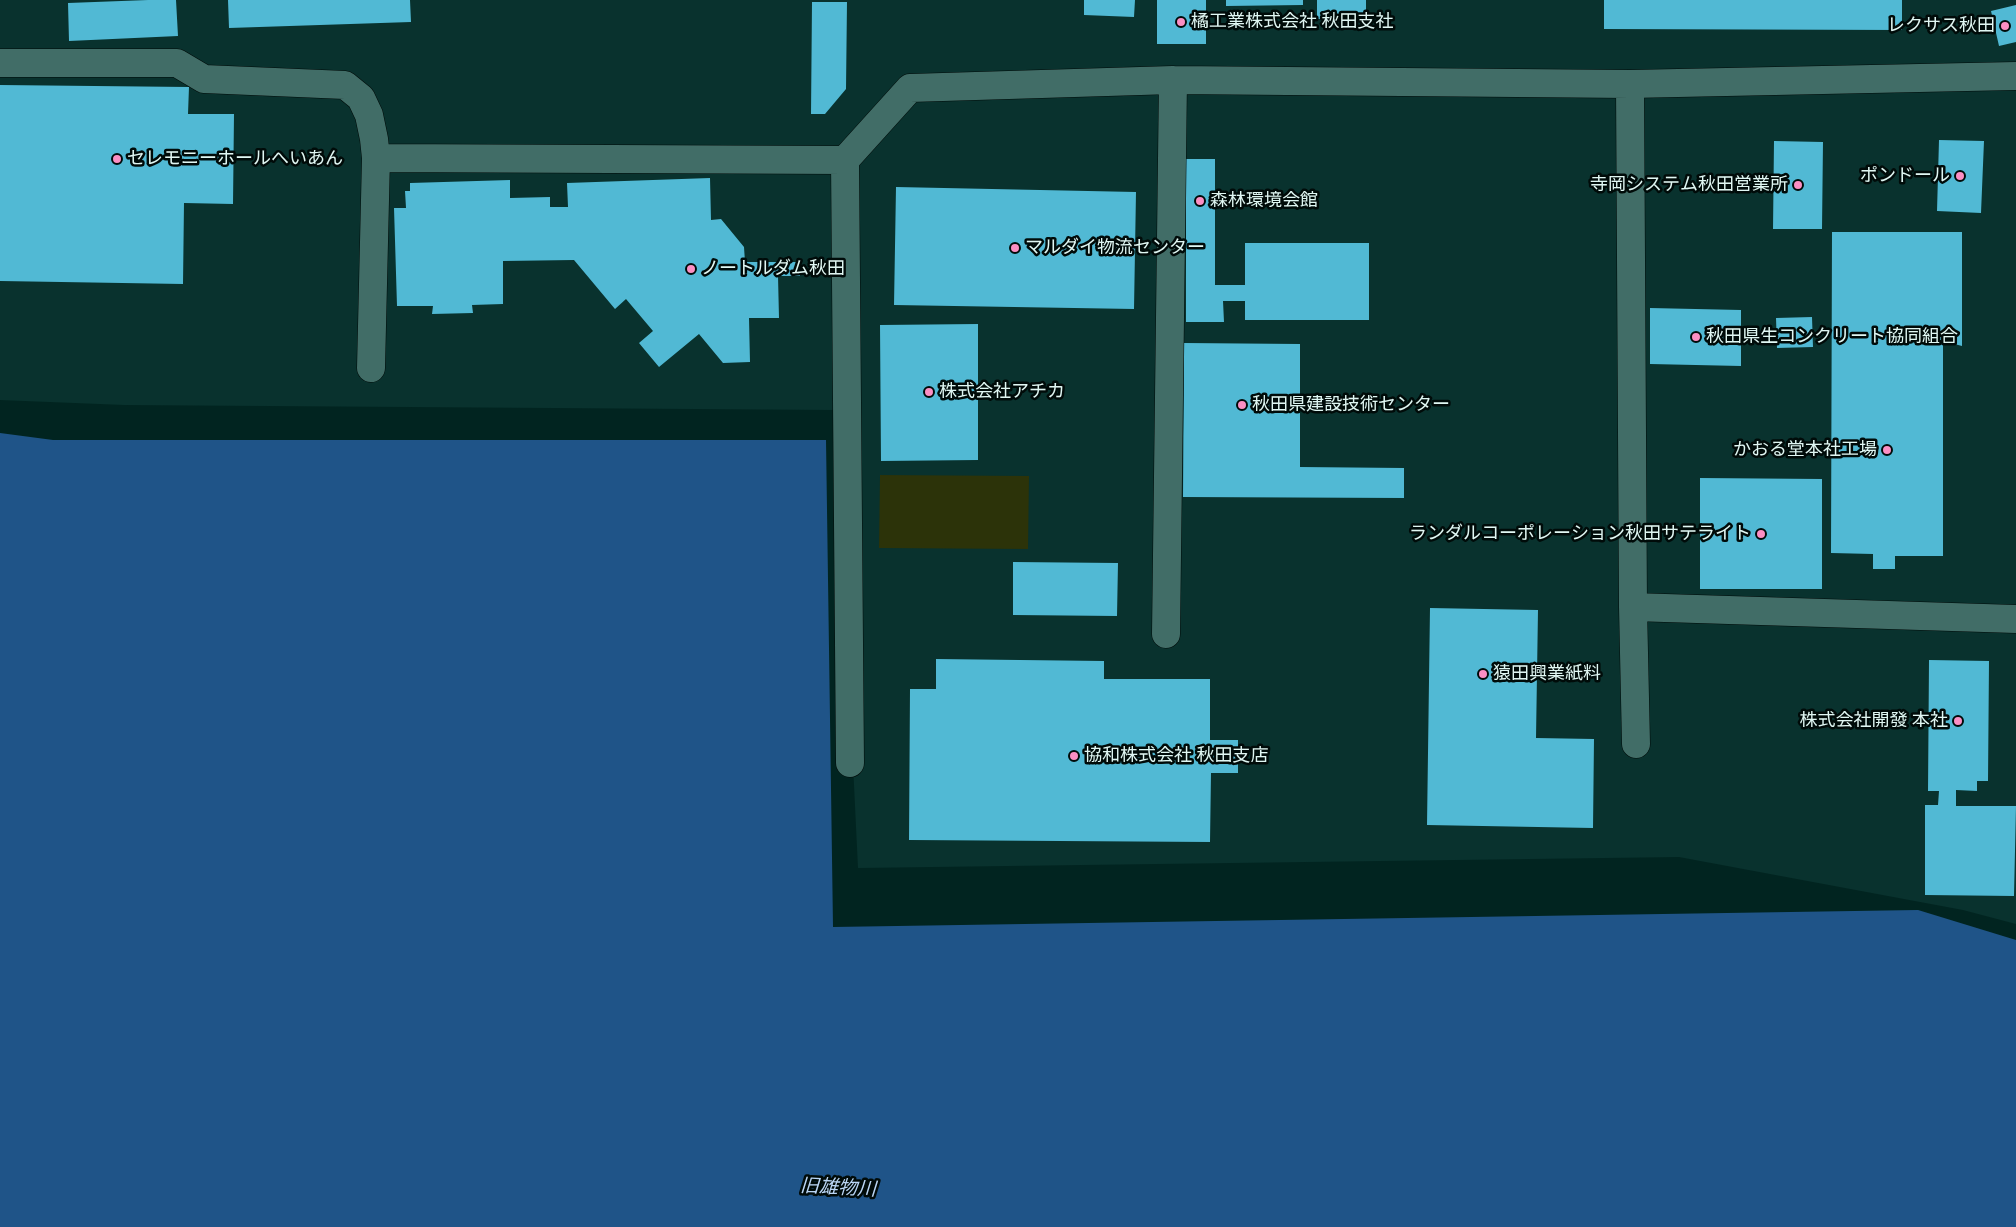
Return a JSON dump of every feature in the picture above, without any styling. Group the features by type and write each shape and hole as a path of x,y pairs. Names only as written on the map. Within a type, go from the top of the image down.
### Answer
{"street":[{"path":"0,63 177,62 204,79 345,84 361,98 369,115 376,158 371,368"},
{"path":"850,763 844,160 910,88 1173,80 1630,84 2016,76"},
{"path":"1166,634 1173,80"},
{"path":"1630,84 1633,607 1636,744"},
{"path":"376,158 844,160"},
{"path":"1633,607 2016,618"}],"shaded area":[{"path":"0,0 2016,0 2016,924 1963,910 1679,857 858,868 836,410 125,405 0,400"}],"green space":[{"path":"880,475 1029,476 1028,549 879,548"}],"water":[{"name":"旧雄物川","path":"0,433 53,440 826,440 833,927 1918,910 2016,940 2016,1227 0,1227"}],"building":[{"path":"176,0 178,36 69,41 68,3"},
{"path":"228,0 410,0 411,22 229,28"},
{"path":"1084,0 1135,0 1134,17 1084,15"},
{"name":"橘工業株式会社 秋田支社","path":"1157,0 1206,0 1206,44 1157,44"},
{"path":"1226,0 1303,0 1303,5 1226,6"},
{"path":"1317,0 1366,0 1366,19 1317,19"},
{"path":"1604,0 1902,0 1902,30 1604,29"},
{"path":"812,2 847,2 846,89 825,114 811,114"},
{"name":"レクサス秋田","path":"2016,5 2016,42 1999,46 1991,11"},
{"name":"セレモニーホールへいあん","path":"0,85 189,87 188,114 234,114 233,204 184,203 183,284 0,281"},
{"name":"ポンドール","path":"1939,140 1984,141 1981,213 1937,211"},
{"name":"寺岡システム秋田営業所","path":"1774,141 1823,142 1822,229 1773,229"},
{"name":"森林環境会館","path":"1186,159 1215,159 1215,285 1245,285 1245,243 1369,243 1369,320 1245,320 1245,301 1223,301 1224,322 1186,322"},
{"name":"ノートルダム秋田","path":"710,178 711,220 721,219 744,247 745,262 800,262 800,276 778,276 779,318 749,318 750,362 723,363 699,334 659,367 639,343 653,331 626,299 615,309 574,260 503,261 503,304 472,305 473,313 432,314 433,306 397,306 394,208 406,208 405,191 410,191 410,183 510,180 510,198 550,197 550,207 568,207 567,183"},
{"name":"マルダイ物流センター","path":"896,187 1136,192 1134,309 894,305"},
{"name":"かおる堂本社工場","path":"1832,232 1962,232 1962,346 1943,341 1943,556 1895,556 1895,569 1873,569 1873,554 1831,553"},
{"name":"秋田県生コンクリート協同組合","path":"1650,308 1741,310 1741,366 1650,364"},
{"path":"1812,317 1813,347 1777,348 1776,318"},
{"name":"株式会社アチカ","path":"978,324 978,460 881,461 880,325"},
{"name":"秋田県建設技術センター","path":"1184,343 1300,344 1300,467 1404,468 1404,498 1183,497"},
{"name":"ランダルコーポレーション秋田サテライト","path":"1700,478 1822,479 1822,589 1700,589"},
{"path":"1013,562 1118,563 1117,616 1013,615"},
{"name":"猿田興業紙料","path":"1430,608 1538,610 1536,738 1594,739 1593,828 1427,825"},
{"name":"協和株式会社 秋田支店","path":"936,659 1104,661 1104,679 1210,679 1210,740 1238,740 1238,773 1211,773 1210,842 909,840 910,689 936,689"},
{"name":"株式会社開發 本社","path":"1929,660 1989,661 1988,781 1977,781 1977,791 1956,790 1956,806 2016,806 2014,896 1925,895 1925,805 1938,805 1939,791 1928,791"}],"place":[{"name":"橘工業株式会社 秋田支社","path":"1181,22"},
{"name":"レクサス秋田","path":"2005,26"},
{"name":"セレモニーホールへいあん","path":"117,159"},
{"name":"ポンドール","path":"1960,176"},
{"name":"寺岡システム秋田営業所","path":"1798,185"},
{"name":"森林環境会館","path":"1200,201"},
{"name":"マルダイ物流センター","path":"1015,248"},
{"name":"ノートルダム秋田","path":"691,269"},
{"name":"秋田県生コンクリート協同組合","path":"1696,337"},
{"name":"株式会社アチカ","path":"929,392"},
{"name":"秋田県建設技術センター","path":"1242,405"},
{"name":"かおる堂本社工場","path":"1887,450"},
{"name":"ランダルコーポレーション秋田サテライト","path":"1761,534"},
{"name":"猿田興業紙料","path":"1483,674"},
{"name":"株式会社開發 本社","path":"1958,721"},
{"name":"協和株式会社 秋田支店","path":"1074,756"}]}
